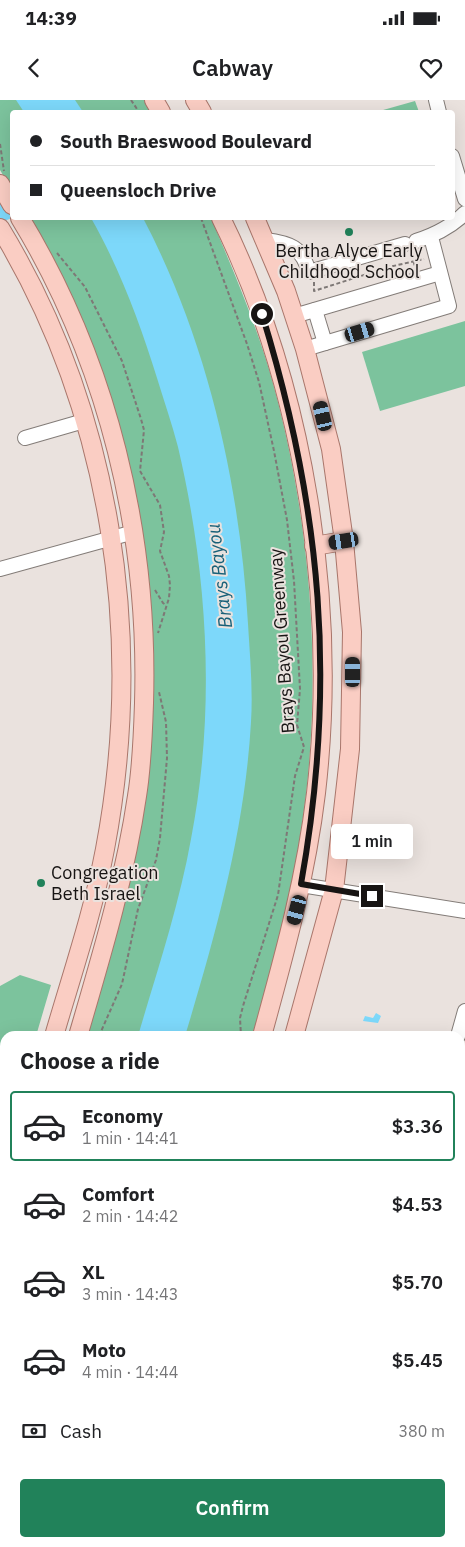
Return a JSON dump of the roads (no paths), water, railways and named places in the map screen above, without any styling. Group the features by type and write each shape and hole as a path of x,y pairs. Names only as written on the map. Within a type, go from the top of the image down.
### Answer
{"main road":[{"path":"2,181 10,199"},
{"path":"21,220 54,279 82,343 119,458 134,532 143,626 142,752 138,795 119,893 79,1031"},
{"path":"222,220 238,252 264,322 295,434 314,546 319,595 322,711 316,792 297,910 263,1031"},
{"path":"256,220 305,349 330,449 344,541 352,632 353,691 350,749 334,890 295,1031"},
{"path":"0,228 16,253 34,289 66,361 82,413 112,538 120,605 122,669 115,785 104,850 55,1031"},
{"path":"238,252 265,240"},
{"path":"34,289 54,279"},
{"path":"82,413 101,398"},
{"path":"314,546 344,541"},
{"path":"74,966 96,973"}],"street":[{"path":"455,166 465,199"},
{"path":"265,240 283,242 294,248 305,257 309,272 407,246 418,249 431,236 454,224 465,213"},
{"path":"305,349 449,306 431,236"},
{"path":"294,316 440,273"},
{"path":"315,310 325,343"},
{"path":"25,438 82,413"},
{"path":"0,569 134,532"},
{"path":"301,884 465,911"},
{"path":"459,1031 465,1011"}],"water":[{"path":"16,100 75,100 82,110 23,110"},
{"name":"Brays Bayou","path":"92,220 144,220 166,265 186,314 203,364 217,415 237,519 244,572 251,685 251,722 243,802 218,920 186,1031 139,1031 180,889 199,790 206,692 202,593 188,495 178,447 136,316"},
{"path":"376,1013 381,1016 378,1023 363,1021 365,1016 373,1018"}],"waterway":[{"path":"0,212 10,208"}],"place":[{"name":"Bertha Alyce Early Childhood School","path":"349,232"},
{"name":"Congregation Beth Israel","path":"41,883"}]}
